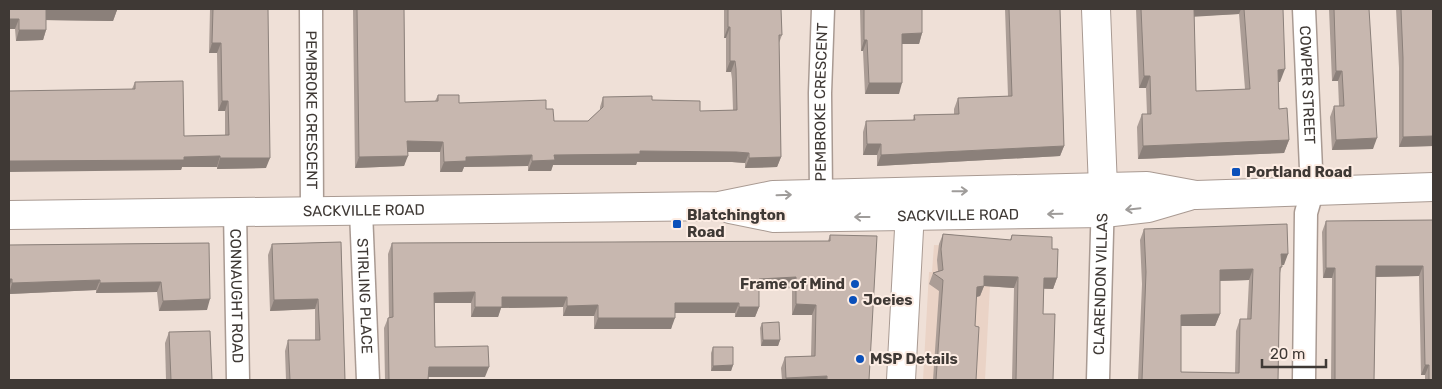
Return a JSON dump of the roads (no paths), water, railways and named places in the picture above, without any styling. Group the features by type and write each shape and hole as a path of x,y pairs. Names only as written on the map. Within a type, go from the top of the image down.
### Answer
{"main road":[{"path":"1096,9 1103,200"},
{"name":"SACKVILLE ROAD","path":"719,206 774,218 911,205 1103,200 1148,208 1196,195 1433,187"},
{"name":"SACKVILLE ROAD","path":"9,215 235,211 312,213 719,206 774,195 821,194 911,205"},
{"path":"901,380 911,205"}],"street":[{"name":"PEMBROKE CRESCENT","path":"311,9 312,213"},
{"name":"PEMBROKE CRESCENT","path":"821,194 820,93 823,9"},
{"name":"COWPER STREET","path":"1304,9 1312,192 1306,212 1304,380"},
{"name":"CLARENDON VILLAS","path":"1098,380 1103,200"},
{"name":"CONNAUGHT ROAD","path":"235,211 238,380"},
{"name":"STIRLING PLACE","path":"361,211 368,380"}],"place":[{"name":"Portland Road","path":"1236,172"},
{"name":"Blatchington Road","path":"677,224"},
{"name":"Frame of Mind","path":"855,284"},
{"name":"Joeies","path":"853,300"},
{"name":"MSP Details","path":"860,359"}]}
